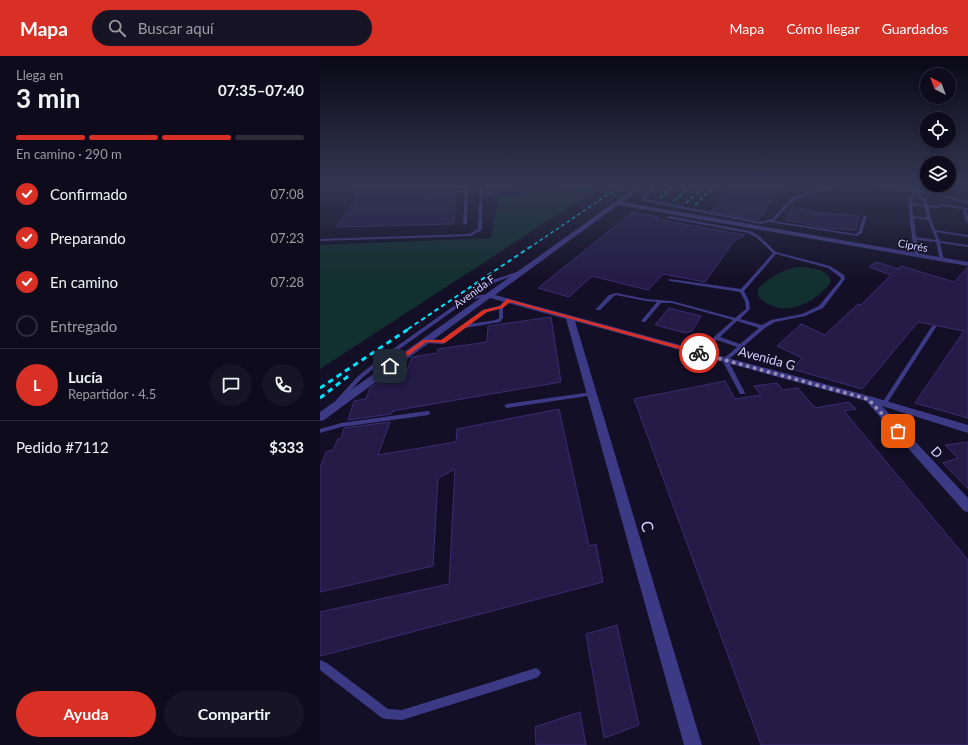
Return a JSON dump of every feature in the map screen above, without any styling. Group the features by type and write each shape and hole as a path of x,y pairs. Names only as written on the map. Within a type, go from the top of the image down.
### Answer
{"street":[{"name":"Avenida F","path":"320,417 464,312 598,217"},
{"name":"Ciprés","path":"698,217 968,264"},
{"name":"Avenida G","path":"488,295 570,316 868,399 968,429"},
{"name":"C","path":"570,316 693,745"},
{"name":"D","path":"868,399 968,507"}],"lane":[{"path":"465,217 465,224"},
{"path":"320,240 470,235 478,233 480,230 480,217"},
{"path":"669,217 750,232 757,236 775,252 835,270 842,276 843,279 821,306 814,311 773,321 763,327 725,360 742,393"},
{"path":"731,217 756,222 770,221 857,234 860,234 865,217"},
{"path":"770,221 774,217"},
{"path":"911,217 917,256"},
{"path":"912,217 929,219 938,241 942,260"},
{"path":"934,231 968,236"},
{"path":"914,238 968,246"},
{"path":"742,291 775,252"},
{"path":"333,407 360,377 385,357 494,281 521,272"},
{"path":"670,280 742,291"},
{"path":"699,353 745,312 749,305 742,291"},
{"path":"598,309 611,296 616,294 646,300 672,302 763,327"},
{"path":"467,299 488,295"},
{"path":"425,341 443,342 478,316 491,308 501,307 509,300"},
{"path":"643,321 660,301"},
{"path":"462,328 498,321 501,318 501,307"},
{"path":"464,312 478,316"},
{"path":"884,404 934,327"},
{"path":"717,338 741,346"},
{"path":"507,406 592,394"},
{"path":"320,431 349,424 428,413"},
{"path":"320,665 324,666 386,714 394,716 402,715 536,673"}],"green space":[{"path":"495,217 554,217 320,369 320,245 491,238"},
{"path":"796,267 806,267 822,271 829,277 831,282 816,297 797,307 777,307 767,303 758,296 758,289 770,278"}],"building":[{"path":"344,217 454,217 454,224 336,227"},
{"path":"627,217 659,217 656,219 745,235 734,241 705,282 663,274 648,290 592,276 569,297 538,288"},
{"path":"743,217 760,217 758,220"},
{"path":"787,217 859,217 856,230 825,228 786,220"},
{"path":"876,262 898,269 901,266 954,282 968,267 968,418 915,403 964,331 918,322 862,389 792,369 802,358 777,346 801,324 825,335 858,304 861,305 891,275 869,267"},
{"path":"669,308 701,316 692,331 686,333 655,325"},
{"path":"551,317 561,382 392,411 392,414 348,420 354,401 366,399 370,388 392,372 407,370 412,357 437,353 438,349 487,342 488,326"},
{"path":"725,381 735,399 761,395 754,386 777,383 783,390 798,388 815,408 849,402 856,409 844,411 968,560 968,745 761,745 634,399"},
{"path":"559,409 589,546 596,544 603,582 320,656 320,612 449,584 455,469 438,478 433,566 320,592 320,468 326,452 333,450 338,439 341,439 344,428 390,422 378,455 456,442 457,429"},
{"path":"968,442 968,489 943,463 958,458 945,445"},
{"path":"617,625 639,725 604,738 586,634"},
{"path":"580,712 586,745 536,745 535,727"}],"railway":[{"path":"529,248 575,217"},
{"path":"408,329 530,247"},
{"path":"320,388 410,328"},
{"path":"320,398 351,374"}],"way so far":[{"path":"699,353 868,399 898,431"}],"route":[{"path":"390,366 425,341 443,342 485,311 491,308 501,307 509,300 699,353"}]}
